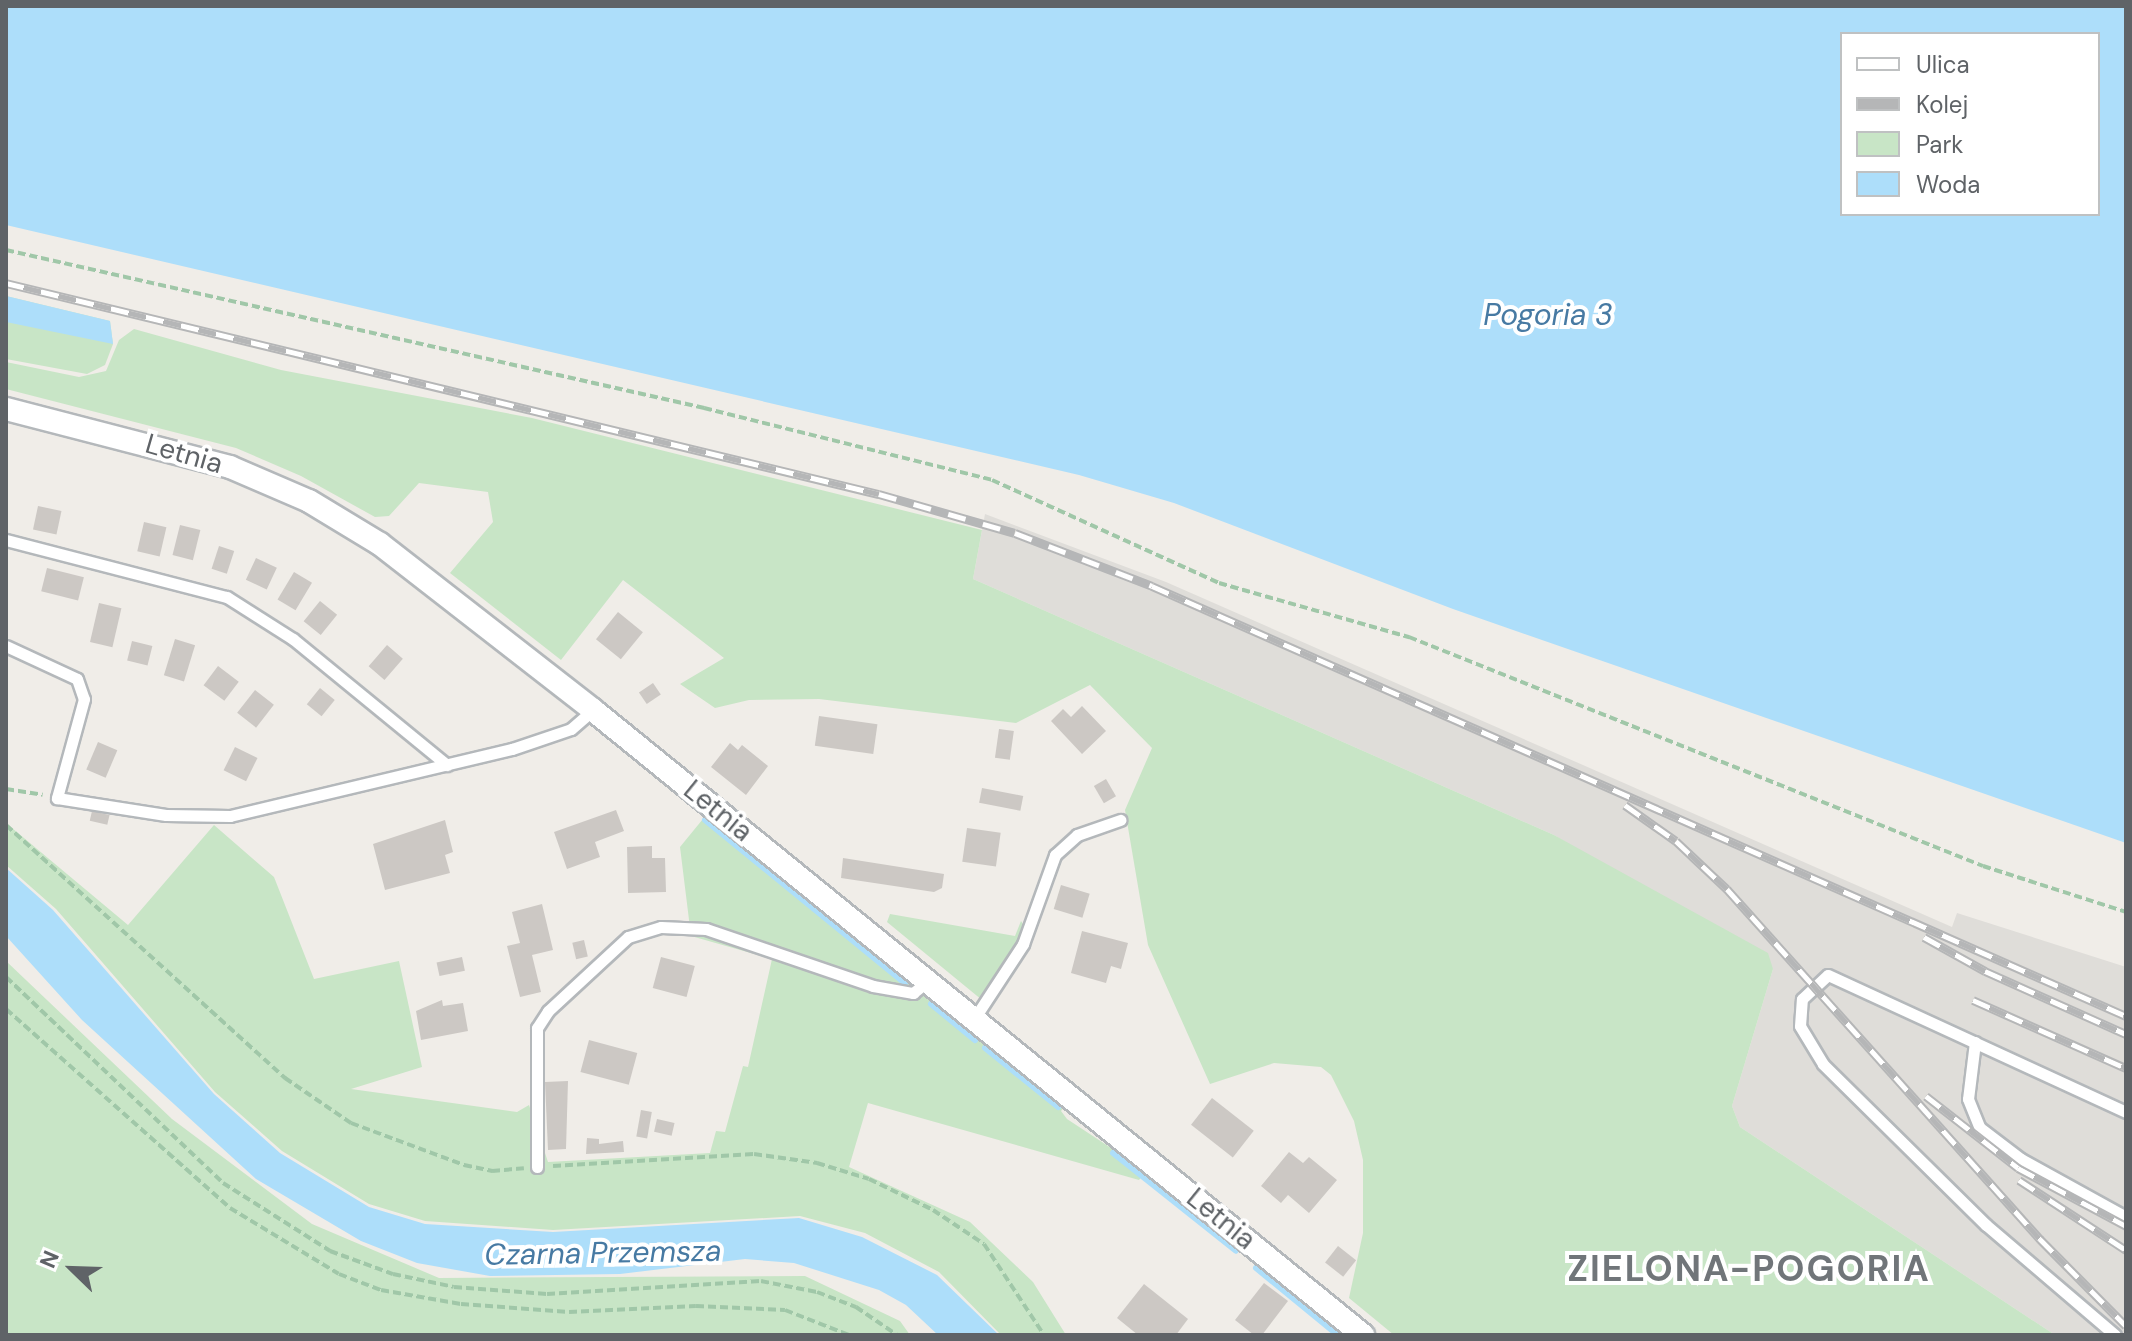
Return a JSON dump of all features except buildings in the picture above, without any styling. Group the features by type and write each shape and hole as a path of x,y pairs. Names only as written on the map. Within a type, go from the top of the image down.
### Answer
{"street":[{"name":"Letnia","path":"6,409 199,457 295,494 380,544 593,710 1363,1335"}],"lane":[{"path":"6,540 227,597 293,639 447,765"},
{"path":"6,646 77,679 84,699 57,798 166,815 230,816 447,765 555,736 577,726 593,710"},
{"path":"974,1019 1023,944 1055,855 1077,835 1120,820"},
{"path":"537,1167 537,1028 548,1011 628,937 661,927 706,929 873,986 913,993 928,981"},
{"path":"2115,1335 1986,1225 1823,1064 1808,1046 1798,1012 1814,983 1828,975 2126,1112"},
{"path":"1975,1042 1968,1099 1980,1128 2021,1159 2126,1217"}],"path":[{"path":"6,250 704,408 992,480 1219,583 1409,637 1983,866 2126,912"},
{"path":"6,789 57,798"},
{"path":"6,825 285,1078 351,1123 464,1165 492,1171 754,1154 817,1163 869,1179 933,1210 984,1244 1044,1335"},
{"path":"6,977 223,1183 330,1251 393,1274 454,1287 532,1293 761,1281 817,1292 856,1307 897,1335"},
{"path":"6,1009 230,1208 339,1274 381,1290 461,1304 569,1312 696,1306 785,1310 849,1335"}],"shaded area":[{"path":"985,514 1166,582 1952,927 1957,913 2126,967 2126,1335 2055,1335 1740,1127 1732,1106 1773,969 1554,835 973,579"}],"green space":[{"path":"6,296 110,321 113,344 105,365 87,374 6,359"},
{"path":"134,329 281,370 532,418 982,530 973,579 1554,835 1768,953 1773,969 1732,1106 1740,1127 2055,1335 1394,1335 1349,1298 1363,1233 1363,1160 1354,1121 1331,1075 1321,1067 1274,1063 1210,1084 1148,945 1125,810 1152,748 1090,685 1016,723 819,699 749,700 715,708 680,684 724,658 623,580 561,660 450,573 493,522 488,492 419,483 389,516 375,517 301,476 236,448 6,389 6,362 79,377 106,371 119,340"},
{"path":"707,814 1065,1106 1061,1111 1067,1119 1146,1171 1139,1180 868,1103 849,1167 970,1222 1033,1282 1066,1335 1001,1335 939,1272 865,1233 800,1216 553,1230 425,1221 369,1204 282,1151 215,1092 56,909 6,865 6,823 128,925 214,825 274,877 314,979 399,961 422,1067 351,1089 517,1112 529,1105 548,1162 710,1153 716,1131 725,1132 743,1066 748,1067 772,959 691,936 680,847"},
{"path":"890,914 1015,936 1021,921 1025,927 982,1000 887,922"},
{"path":"6,961 172,1119 312,1224 439,1278 805,1276 900,1321 910,1335 6,1335"}],"water":[{"name":"Pogoria 3","path":"6,6 2126,6 2126,843 1453,609 1174,503 1079,475 6,225"},
{"path":"6,296 110,321 113,344 6,322"},
{"name":"Czarna Przemsza","path":"6,868 53,910 214,1094 280,1153 369,1207 425,1224 553,1232 799,1218 862,1237 937,1275 999,1335 938,1335 906,1305 879,1290 794,1263 745,1259 620,1274 490,1276 417,1263 361,1241 256,1179 82,1020 6,936"}],"waterway":[{"path":"705,820 905,983"},
{"path":"931,1004 975,1040"},
{"path":"985,1048 1058,1107"},
{"path":"1113,1153 1236,1251"},
{"path":"1256,1268 1338,1335"}],"railway":[{"path":"6,283 879,494 1015,533 1152,586 2126,1016"},
{"path":"1625,805 1676,841 1727,889 2040,1239 2126,1326"},
{"path":"1924,937 1985,971 2126,1034"},
{"path":"1973,1000 2126,1068"},
{"path":"1926,1096 2018,1168 2126,1226"},
{"path":"2019,1180 2126,1250"}],"district":[{"name":"ZIELONA-POGORIA","path":"1749,1269"}]}
